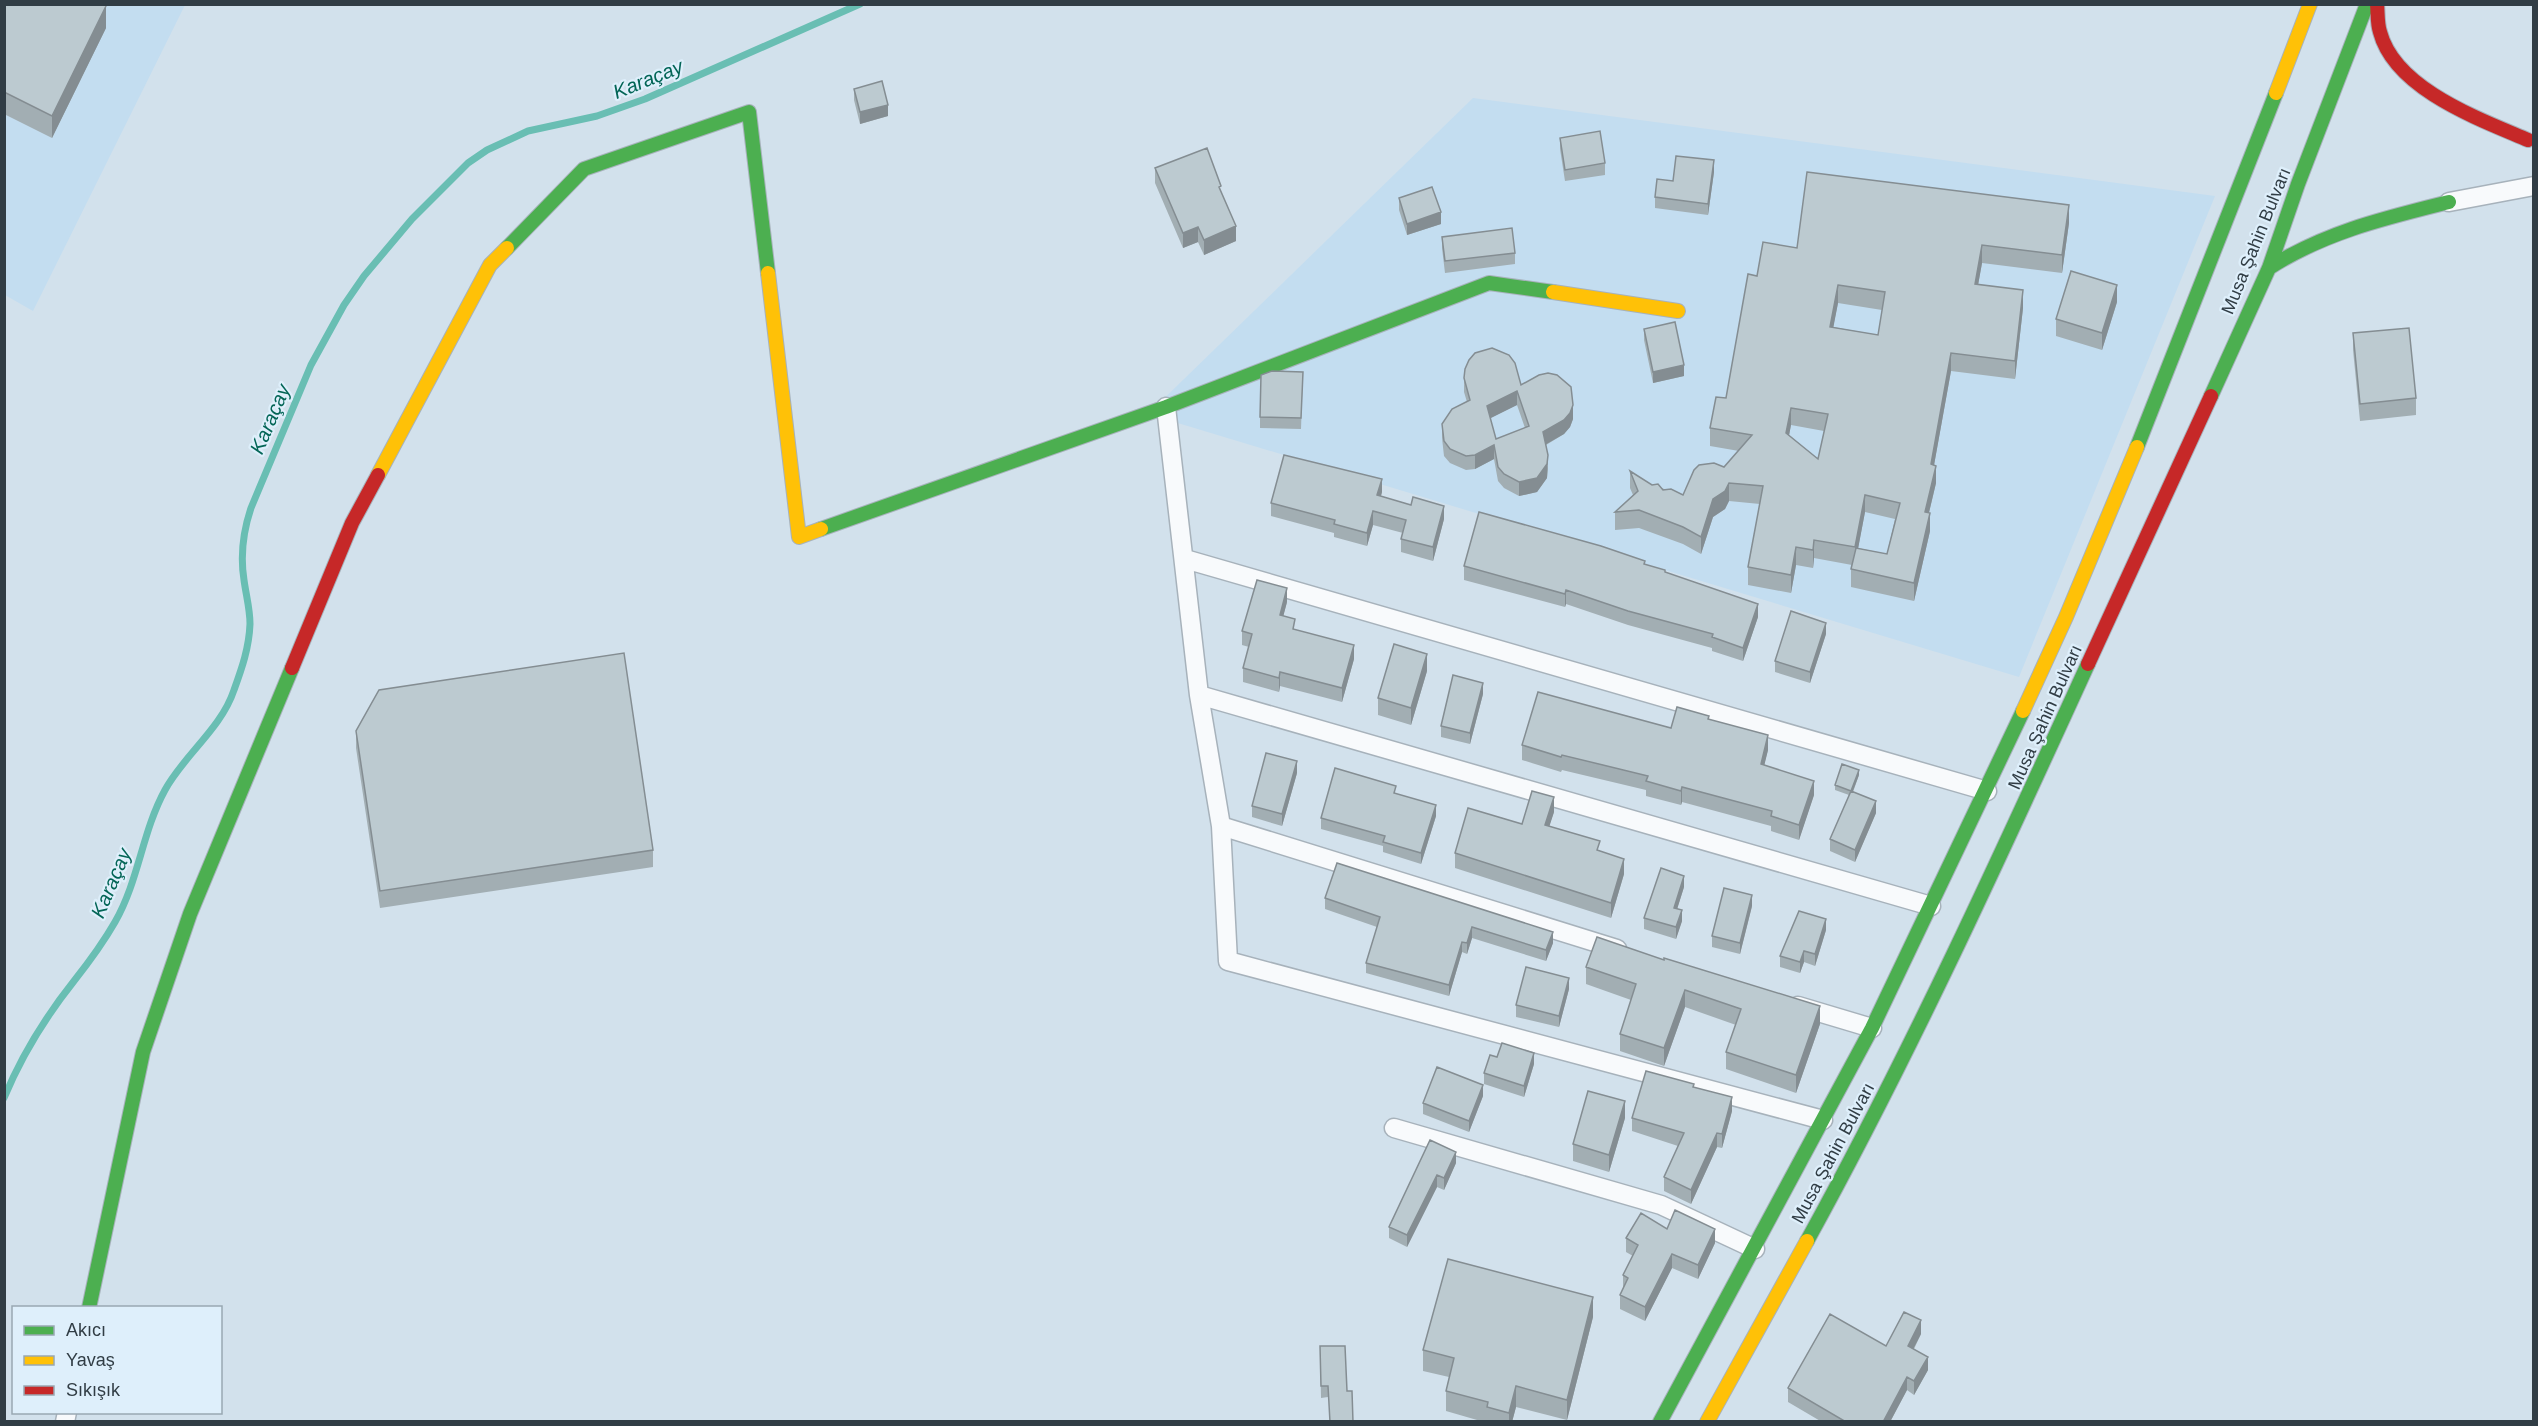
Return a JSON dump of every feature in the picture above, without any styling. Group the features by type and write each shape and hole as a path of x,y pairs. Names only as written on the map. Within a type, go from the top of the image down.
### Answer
{"main road":[{"name":"Musa Şahin Bulvarı","path":"1660,1422 1872,1028 1987,791 2066,617 2149,419 2310,4"},
{"name":"Musa Şahin Bulvarı","path":"1707,1422 1856,1152 1979,904 2269,268 2298,184 2367,4"},
{"path":"2377,4 2380,34 2397,64 2458,111 2531,140"},
{"path":"89,1306 143,1052 190,914 352,523 490,265 584,169 749,112 799,537 1166,407 1489,283 1678,311"},
{"path":"2269,268 2297,249 2344,228 2449,202"}],"street":[{"path":"2449,202 2534,186"},
{"path":"1166,407 1199,695 1221,826 1228,961 1823,1120"},
{"path":"1185,559 1987,791"},
{"path":"1199,695 1931,906"},
{"path":"1221,826 1632,954"},
{"path":"1780,1000 1872,1028"},
{"path":"1394,1128 1661,1205 1755,1249"}],"shaded area":[{"path":"5,5 185,5 33,311 5,295"},
{"path":"1473,98 2215,196 2019,677 1148,414"}],"building":[{"path":"4,4 104,4 106,6 52,116 4,92"},
{"path":"882,81 888,105 860,112 854,89"},
{"path":"1600,131 1605,163 1565,170 1560,138"},
{"path":"1207,148 1221,186 1219,187 1236,226 1204,240 1198,227 1183,233 1155,168"},
{"path":"1676,156 1714,160 1708,204 1655,197 1657,179 1673,181"},
{"path":"1807,172 2069,205 2062,255 1982,245 1975,284 2023,290 2015,361 1951,353 1931,464 1936,466 1925,512 1930,513 1914,583 1851,569 1856,548 1887,554 1900,503 1865,495 1855,547 1814,540 1813,550 1796,547 1791,575 1748,567 1763,486 1729,483 1725,491 1713,499 1701,537 1683,527 1639,510 1615,512 1638,491 1630,471 1652,485 1658,484 1663,490 1671,489 1683,495 1694,470 1699,465 1714,463 1724,467 1752,435 1710,428 1716,397 1726,398 1748,274 1757,276 1763,242 1797,248","holes":["1838,285 1885,292 1878,335 1830,327","1791,408 1828,414 1818,459 1786,433"]},
{"path":"1432,187 1441,212 1407,224 1399,198"},
{"path":"1512,228 1515,253 1445,261 1442,237"},
{"path":"2071,271 2117,285 2102,333 2056,319"},
{"path":"1675,322 1684,365 1653,372 1644,329"},
{"path":"2409,328 2416,398 2360,404 2353,333"},
{"path":"1492,348 1509,355 1515,363 1521,385 1539,375 1548,373 1557,375 1571,387 1573,405 1570,413 1564,420 1543,432 1548,455 1547,464 1537,478 1519,482 1504,474 1498,467 1494,445 1475,455 1466,456 1450,449 1444,441 1442,424 1452,409 1470,400 1464,378 1465,369 1475,353","holes":["1517,391 1529,426 1496,439 1487,406"]},
{"path":"1272,371 1303,372 1301,418 1260,417 1261,375"},
{"path":"1284,455 1382,479 1377,495 1411,505 1413,497 1444,506 1433,547 1401,539 1406,520 1373,511 1367,533 1334,524 1335,520 1271,503"},
{"path":"1479,512 1601,546 1645,561 1644,564 1665,570 1665,572 1758,604 1743,648 1712,637 1713,634 1628,611 1566,590 1565,594 1464,566"},
{"path":"1257,580 1287,588 1280,615 1295,619 1293,629 1354,645 1342,688 1280,672 1279,678 1243,668 1252,634 1242,631"},
{"path":"1791,611 1826,623 1810,672 1775,661"},
{"path":"1394,644 1427,654 1411,708 1378,698"},
{"path":"624,653 653,850 380,891 356,731 379,690"},
{"path":"1453,675 1483,683 1470,733 1441,726"},
{"path":"1538,692 1671,728 1677,707 1709,716 1708,719 1768,735 1761,764 1814,781 1799,825 1771,816 1772,811 1682,787 1681,791 1646,781 1648,776 1562,755 1561,757 1522,745"},
{"path":"1266,753 1297,761 1282,814 1252,806"},
{"path":"1842,764 1859,770 1851,791 1835,785"},
{"path":"1335,768 1396,786 1394,793 1436,805 1421,853 1383,842 1385,836 1321,818"},
{"path":"1532,791 1554,797 1545,825 1600,841 1597,850 1624,859 1611,903 1455,853 1468,808 1522,824"},
{"path":"1851,791 1876,801 1855,850 1830,839"},
{"path":"1337,863 1553,932 1546,950 1472,927 1467,943 1462,942 1449,985 1366,963 1380,917 1325,898"},
{"path":"1661,868 1684,876 1674,908 1682,910 1676,927 1644,918"},
{"path":"1724,888 1752,895 1740,943 1712,936"},
{"path":"1799,911 1826,919 1815,954 1804,951 1800,962 1780,956"},
{"path":"1597,937 1664,960 1664,958 1820,1006 1796,1075 1726,1052 1741,1009 1685,990 1664,1048 1620,1034 1636,984 1586,967"},
{"path":"1526,967 1569,978 1559,1016 1516,1005"},
{"path":"1502,1043 1534,1053 1524,1086 1484,1073 1490,1055 1497,1057"},
{"path":"1437,1067 1483,1085 1469,1121 1423,1103"},
{"path":"1646,1071 1732,1097 1722,1134 1717,1133 1691,1190 1664,1177 1684,1133 1632,1118"},
{"path":"1588,1091 1625,1101 1609,1155 1573,1144"},
{"path":"1430,1140 1456,1152 1444,1178 1437,1175 1407,1235 1389,1227"},
{"path":"1675,1210 1715,1229 1698,1265 1672,1254 1645,1307 1620,1295 1628,1278 1623,1275 1638,1245 1626,1238 1641,1213 1667,1229"},
{"path":"1448,1259 1593,1297 1567,1400 1516,1386 1509,1413 1487,1407 1488,1402 1446,1391 1454,1358 1423,1350"},
{"path":"1904,1312 1921,1320 1908,1346 1928,1357 1914,1381 1907,1377 1883,1422 1846,1422 1788,1388 1830,1314 1886,1346"},
{"path":"1320,1346 1345,1346 1347,1391 1352,1391 1353,1422 1330,1422 1328,1386 1321,1386"}],"waterway":[{"name":"Karaçay","path":"4,1098 18,1067 44,1022 96,952 115,922 130,890 151,822 165,790 228,704 247,650 249,633 242,553 251,508 311,365 344,305 364,276 412,219 468,163 487,150 528,131 597,116 645,99 860,4"}],"traffic: fast":[{"path":"2211,396 2269,268 2298,184 2367,4"},
{"path":"2137,447 2276,93"},
{"path":"507,248 584,169 749,112 768,273"},
{"path":"2269,268 2290,255 2334,236 2379,220 2449,202"},
{"path":"821,529 1166,407 1489,283 1553,292"},
{"path":"1807,1241 1918,1028 2088,664"},
{"path":"89,1306 143,1052 190,914 292,668"},
{"path":"1660,1422 1872,1028 2023,711"}],"traffic: slow":[{"path":"2276,93 2310,4"},
{"path":"378,475 490,265 507,248"},
{"path":"768,273 799,537 821,529"},
{"path":"1553,292 1678,311"},
{"path":"2023,711 2066,617 2137,447"},
{"path":"1707,1422 1807,1241"}],"traffic: jam":[{"path":"2377,4 2380,32 2389,52 2420,86 2464,112 2528,140"},
{"path":"2088,664 2211,396"},
{"path":"292,668 352,523 378,475"}]}
